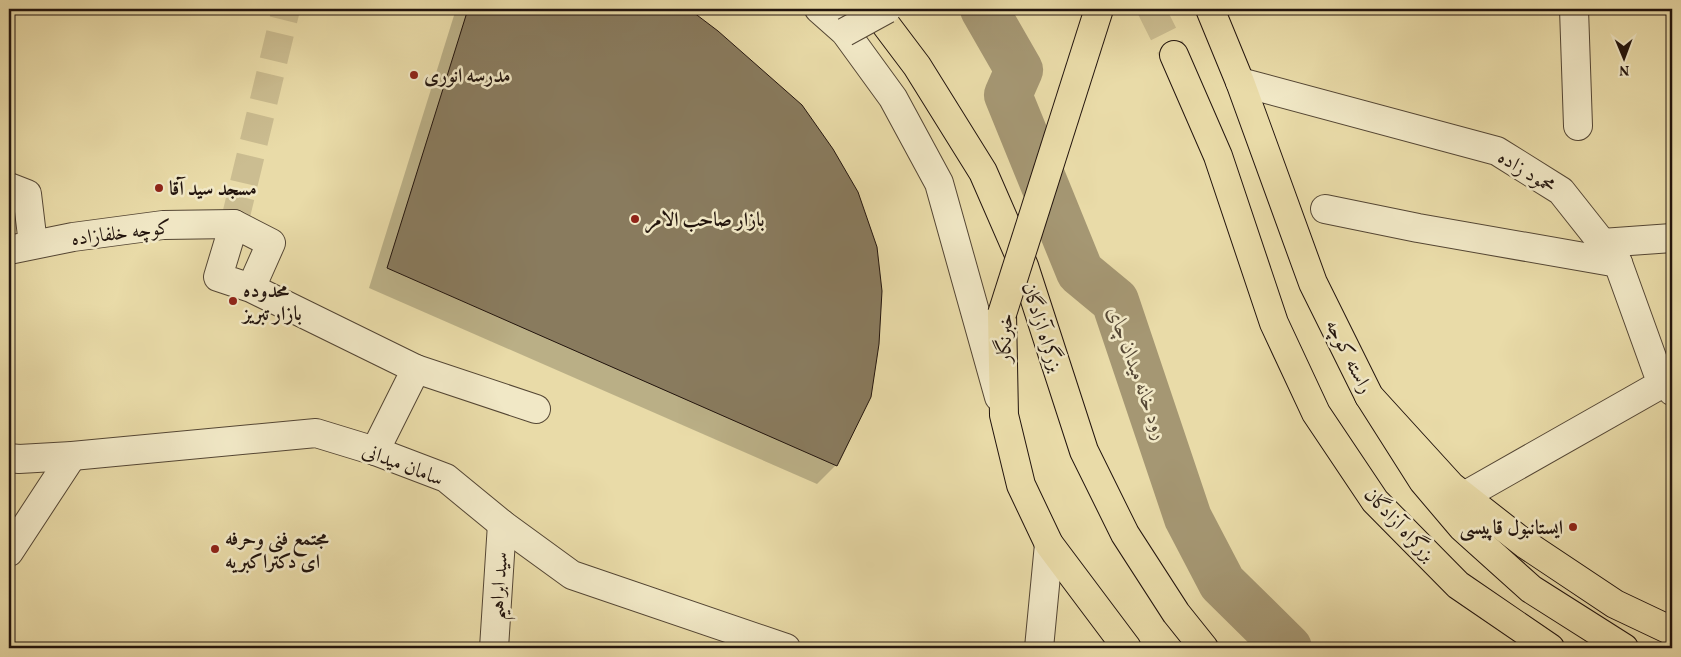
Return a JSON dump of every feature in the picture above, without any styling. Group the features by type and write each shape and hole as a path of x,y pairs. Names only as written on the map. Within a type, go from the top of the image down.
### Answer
{"main road":[{"name":"بزرگراه آزادگان","path":"874,9 918,66 983,172 1024,266 1084,452 1125,534 1176,613 1204,648"},
{"name":"خبرنگار","path":"1099,9 1002,314 1004,415 1021,484 1049,544 1127,648"},
{"name":"راسته کوچه","path":"1209,10 1240,82 1313,283 1369,396 1451,486 1525,544 1615,604 1672,631"},
{"name":"بزرگراه آزادگان","path":"1174,55 1218,156 1274,323 1316,413 1375,501 1444,571 1458,585 1550,648"},
{"path":"1369,396 1423,481 1462,527 1532,590 1624,648"}],"street":[{"path":"819,9 845,32 893,98 939,183 1004,415"},
{"path":"845,32 887,9"},
{"path":"1574,9 1578,126"},
{"name":"محمود زاده","path":"1240,82 1497,150 1561,191 1610,253 1657,371 1670,383"},
{"path":"9,186 27,194 21,247"},
{"path":"1325,209 1418,228 1610,253 1672,238"},
{"path":"251,288 271,243 234,224 218,278 251,288 416,369 536,409"},
{"name":"کوچه خلفازاده","path":"21,247 163,225 234,224"},
{"path":"375,451 416,369"},
{"path":"1464,496 1670,383"},
{"name":"سامان میدانی","path":"9,458 72,456 316,433 375,451 446,478 502,524 572,575 786,648"},
{"path":"9,552 72,456"},
{"name":"سید ابراهیم","path":"494,648 502,524"},
{"path":"1039,648 1049,544"}],"building":[{"name":"بازار صاحب الامر","path":"468,9 689,9 718,31 802,105 833,149 858,192 877,247 882,291 879,344 871,397 837,466 387,268"}],"waterway":[{"name":"رود خانه میدان چای","path":"984,9 1019,70 1008,95 1080,272 1115,301 1188,518 1222,583 1288,648"}],"tunnel":[{"path":"234,224 286,9"},
{"path":"1151,9 1174,55"}],"place":[{"name":"مدرسه انوری","path":"414,75"},
{"name":"مسجد سید آقا","path":"159,188"},
{"name":"بازار صاحب الامر","path":"635,219"},
{"name":"محدوده بازار تبریز","path":"233,301"},
{"name":"ایستانبول قاپیسی","path":"1573,527"},
{"name":"مجتمع فنی وحرفه ای دکتراکبریه","path":"215,549"}]}
